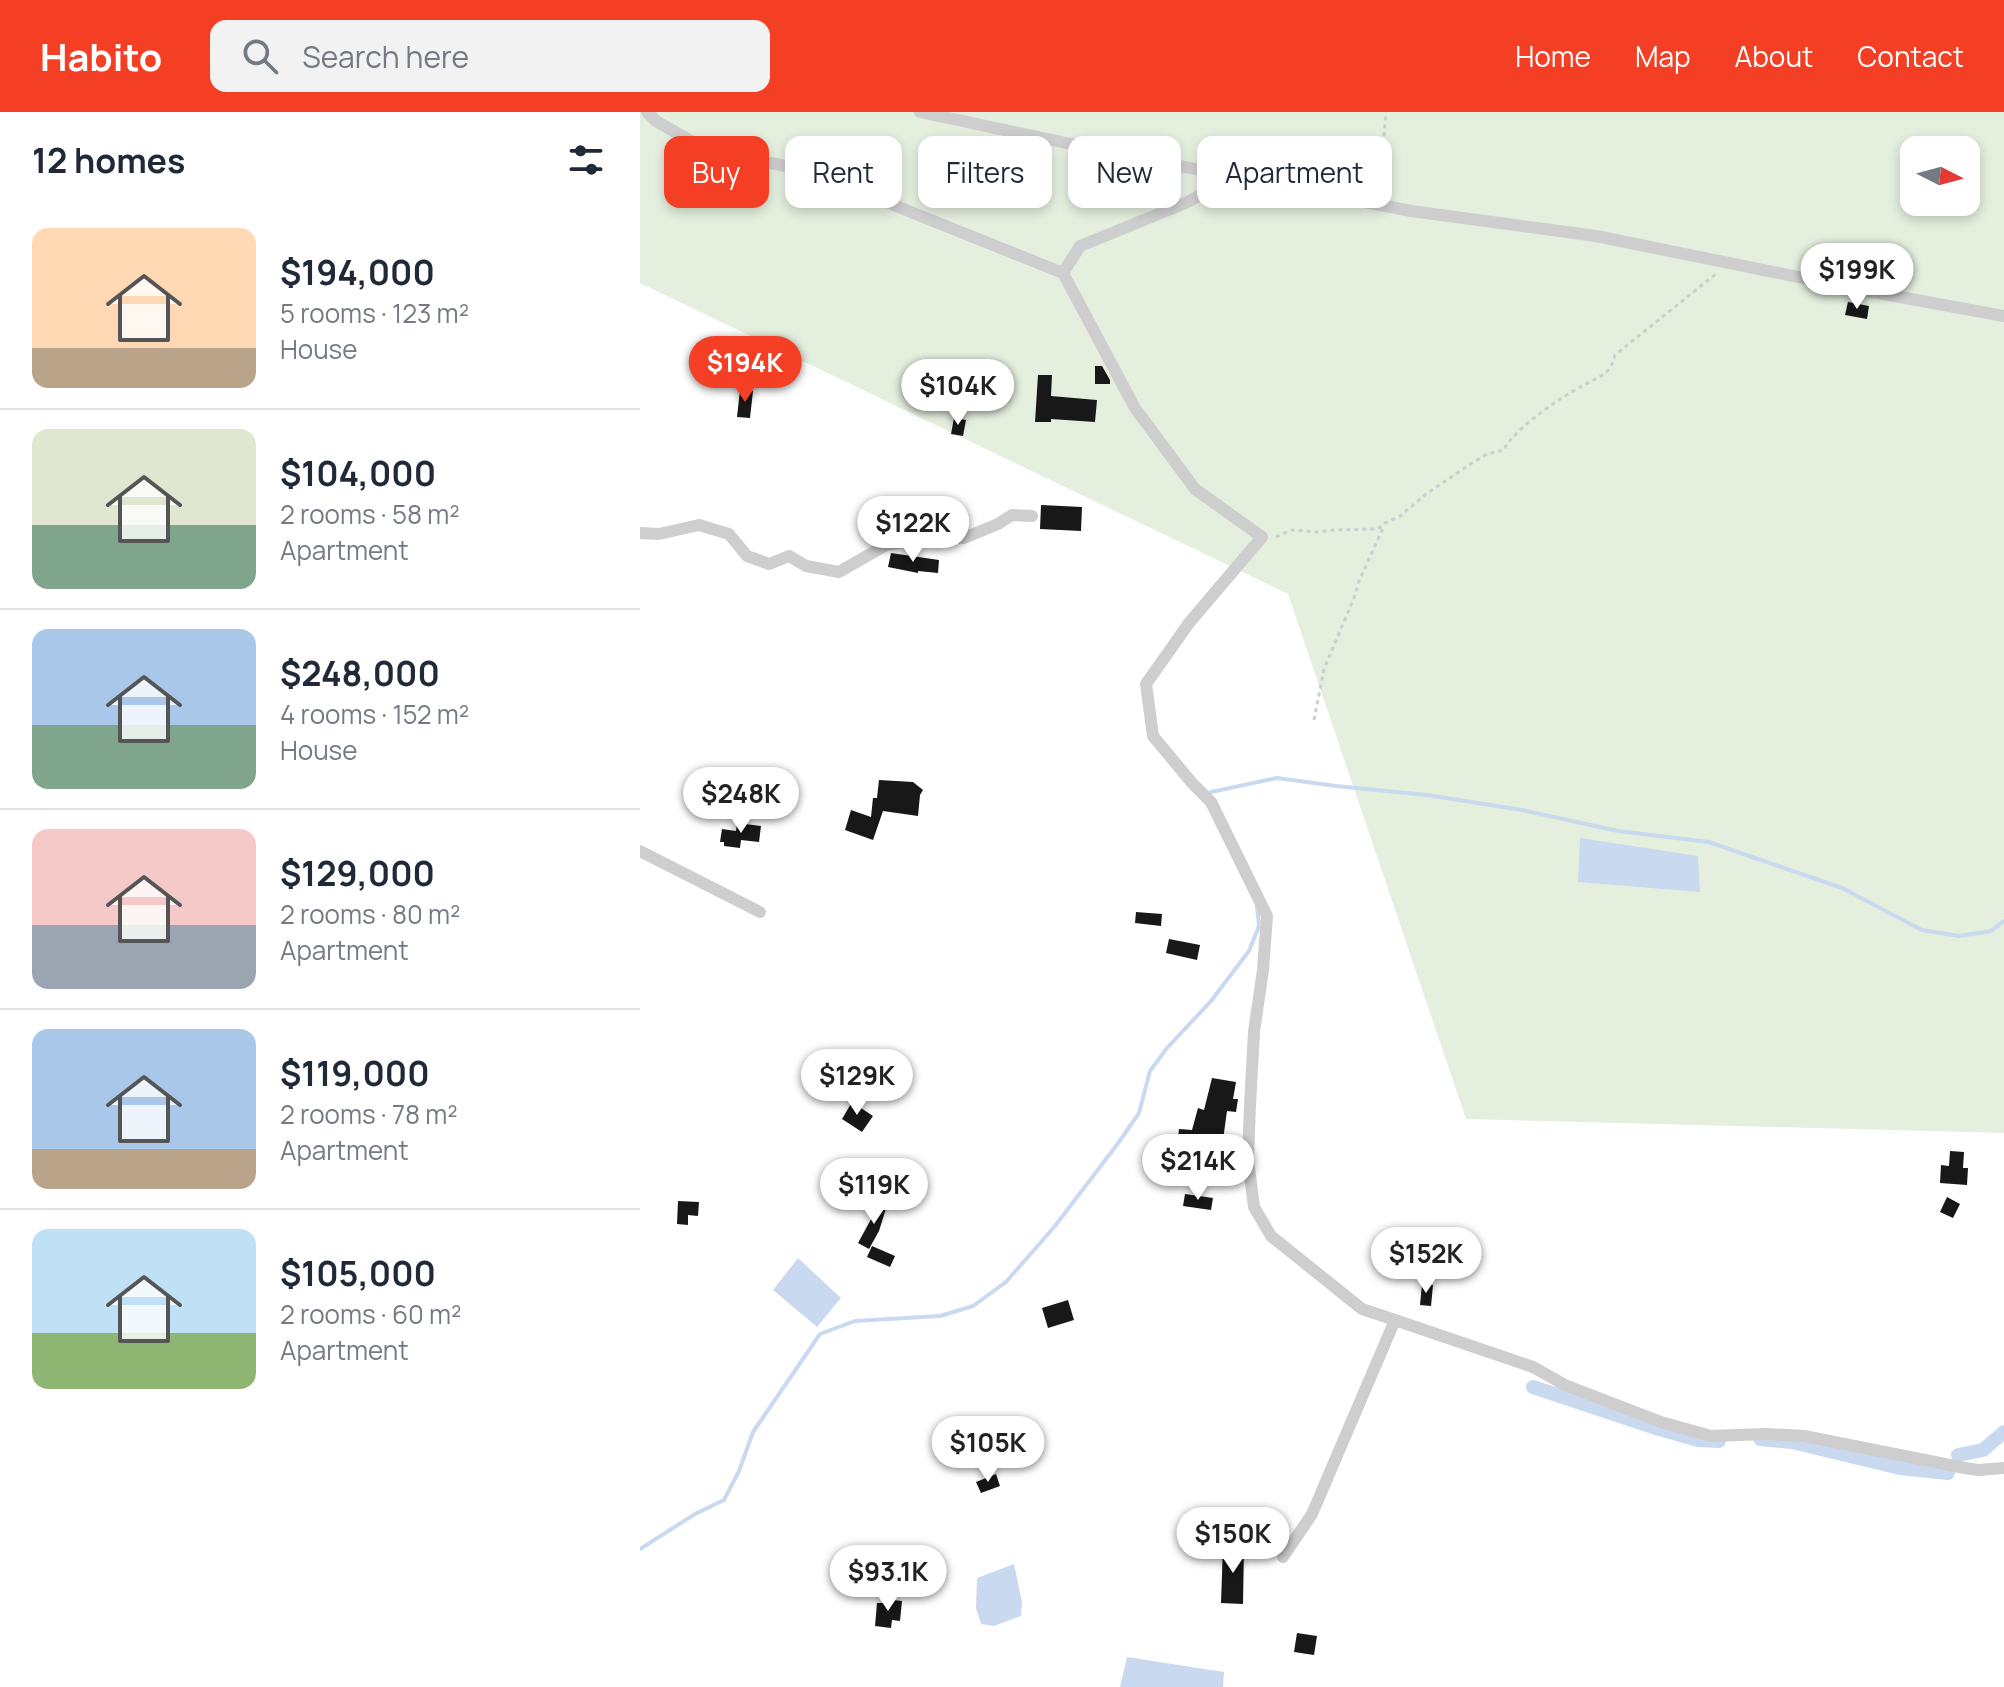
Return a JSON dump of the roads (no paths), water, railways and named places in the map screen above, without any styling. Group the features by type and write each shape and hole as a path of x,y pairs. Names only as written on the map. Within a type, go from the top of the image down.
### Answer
{"street":[{"path":"647,112 656,121 708,151 817,172 1063,273 1135,408 1195,489 1262,537 1189,623 1146,684 1153,736 1211,802 1267,916 1254,1032 1248,1160 1254,1207 1271,1236 1362,1309 1533,1367 1565,1385 1661,1422 1711,1436 1804,1436 1965,1468 2004,1468"},
{"path":"920,112 1197,169"},
{"path":"1063,273 1080,246 1197,197"},
{"path":"1392,207 1596,236 2004,316"},
{"path":"640,533 659,534 699,525 729,534 747,556 769,564 789,556 806,566 839,572 886,545 921,539 964,538 1012,515 1032,516"},
{"path":"640,851 760,912"},
{"path":"1283,1557 1312,1514 1395,1320"}],"water":[{"path":"1580,838 1698,856 1700,892 1578,882"},
{"path":"798,1258 841,1298 817,1327 773,1290"},
{"path":"1014,1564 1022,1602 1021,1616 994,1626 981,1624 976,1608 977,1578"},
{"path":"1127,1657 1224,1672 1223,1687 1120,1687"}],"waterway":[{"path":"1211,792 1277,778 1427,795 1522,810 1618,831 1709,842 1842,888 1922,930 1959,936 1991,931 2004,921"},
{"path":"640,1549 695,1514 724,1500 739,1471 753,1432 820,1334 855,1321 940,1316 973,1306 1006,1282 1055,1226 1139,1113 1150,1071 1211,1001 1249,951 1259,926 1257,906"},
{"path":"1533,1387 1656,1428 1698,1440 1719,1441"},
{"path":"1958,1455 1983,1450 2004,1432"},
{"path":"1760,1439 1792,1442 1900,1468 1948,1473"}]}
